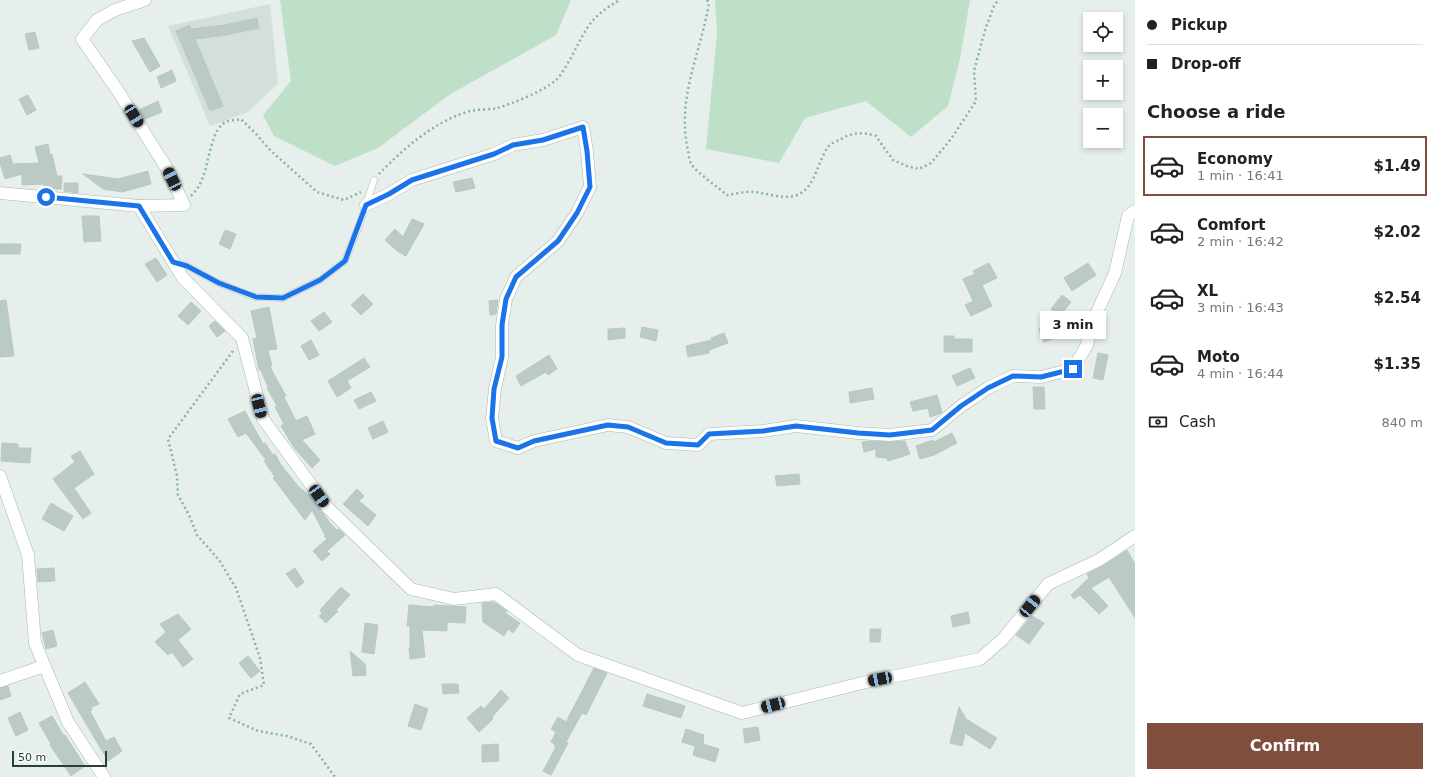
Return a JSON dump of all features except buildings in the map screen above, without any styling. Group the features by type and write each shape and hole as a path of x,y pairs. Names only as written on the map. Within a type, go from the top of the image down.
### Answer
{"street":[{"path":"0,193 139,206 184,205 166,167 118,91 82,39 97,20 115,10 145,0"},
{"path":"366,205 389,194 412,180 494,154 513,145 543,140 583,127 590,187 577,213 558,241 516,277 506,299 502,325 502,357 494,389 492,418 496,441 518,448 534,441 608,425 628,427 666,443 684,445 698,445 709,434 763,431 796,426 890,435 932,430 961,406 988,388 1013,376 1041,377 1073,369 1087,345 1092,323 1115,273 1128,216 1135,211"},
{"path":"139,206 183,278 242,338 263,419 328,508 411,589 454,598 496,594 578,655 742,713 866,682 980,659 1003,639 1048,584 1099,560 1135,536"},
{"path":"0,476 28,555 34,643 68,722 104,777"},
{"path":"0,680 44,666"}],"lane":[{"path":"173,262 187,266 219,283 256,297 283,298 320,280 345,261 374,180"}],"path":[{"path":"184,205 198,188 204,176 213,140 219,128 227,121 241,119 271,151 317,192 344,200 362,192 411,144 450,118 471,111 498,108 542,89 556,80 567,65 582,35 592,20 605,8 620,0"},
{"path":"707,0 709,3 706,22 697,50 686,100 684,135 692,166 727,195 753,191 783,197 794,196 806,189 829,146 848,135 864,132 876,136 893,160 907,166 919,168 931,163 951,139 976,101 974,71 985,30 994,6 998,0"},
{"path":"242,338 168,439 177,476 178,495 189,515 197,535 218,560 236,588 260,658 264,685 240,694 229,718 258,731 287,736 311,744 335,777"}],"shaded area":[{"path":"270,4 278,83 248,112 210,126 168,26"}],"green space":[{"path":"280,0 571,0 556,35 449,95 378,148 335,166 274,136 263,115 291,81"},
{"path":"715,0 970,0 960,59 948,106 911,137 866,101 805,118 779,163 706,149 717,33"}],"route":[{"path":"46,197 139,206 173,262 187,266 219,283 256,297 283,298 320,280 345,261 366,205 389,194 412,180 464,162 494,154 513,145 543,140 583,127 590,187 577,213 558,241 516,277 506,299 502,325 502,357 494,389 492,418 496,441 518,448 534,441 608,425 628,427 666,443 684,445 698,445 709,434 763,431 796,426 890,435 932,430 961,406 988,388 1013,376 1041,377 1073,369"}]}
